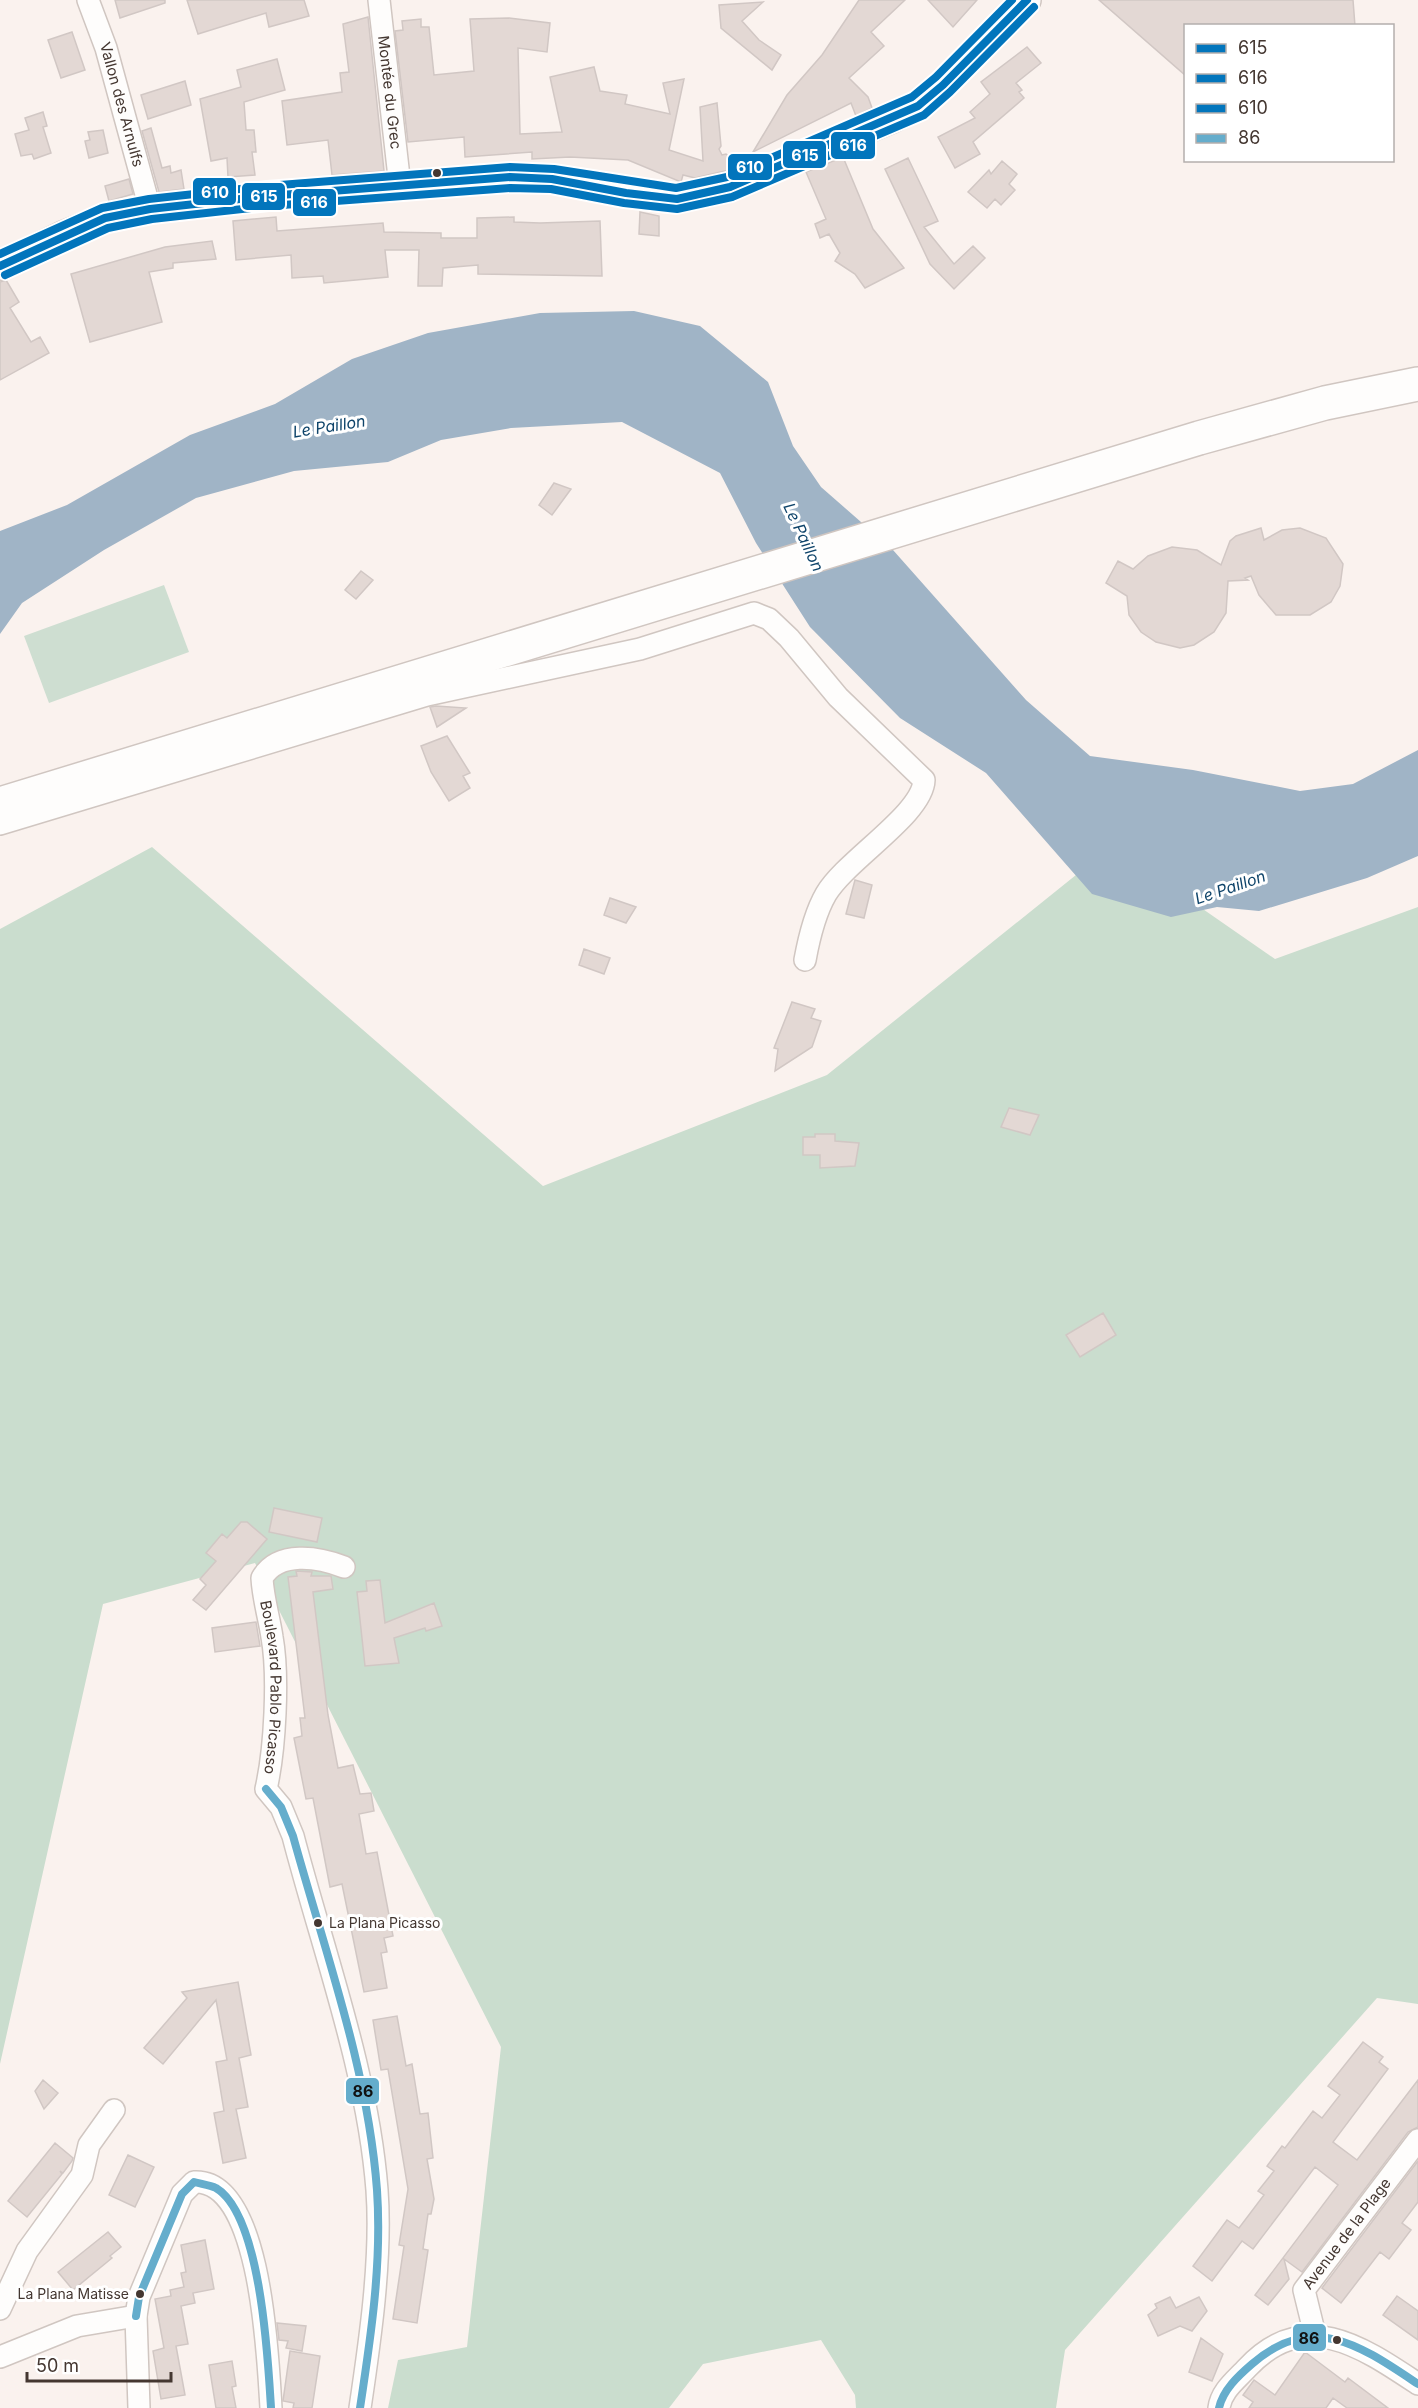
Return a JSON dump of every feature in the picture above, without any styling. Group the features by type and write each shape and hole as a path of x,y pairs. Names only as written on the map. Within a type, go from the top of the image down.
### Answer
{"main road":[{"path":"0,791 898,524 1198,433 1286,402 1418,373"},
{"path":"1198,433 1418,384"},
{"path":"0,804 701,583"}],"street":[{"name":"Vallon des Arnulfs","path":"88,0 117,87 150,209"},
{"name":"Montée du Grec","path":"379,0 400,186"},
{"path":"0,266 63,234 105,218 150,209 510,177 552,179 651,197 677,199 705,195 826,147 918,106 943,85 1028,0"},
{"path":"0,824 428,695 640,649 754,613 769,620 789,638 838,697 924,780 920,797 899,821 848,866 826,894 805,960"},
{"name":"Boulevard Pablo Picasso","path":"344,1567 312,1558 288,1560 277,1562 266,1570 262,1578 273,1639 274,1667 272,1760 266,1789 281,1807 293,1836 356,2070 372,2150 377,2192 377,2240 360,2408"},
{"path":"0,2309 27,2251 82,2175 89,2145 114,2110"},
{"name":"Avenue de la Plage","path":"1316,2335 1304,2290 1418,2140"},
{"path":"139,2408 137,2306 182,2194 194,2182 204,2181 226,2196 237,2212 255,2268 265,2318 271,2408"},
{"path":"0,2357 77,2326 137,2306"},
{"path":"1219,2408 1224,2392 1260,2354 1289,2338 1316,2335 1357,2347 1418,2384"}],"green space":[{"path":"164,585 189,652 49,703 24,636"},
{"path":"1112,846 1275,959 1418,907 1418,2004 1377,1998 1065,2350 1056,2408 856,2408 855,2395 821,2340 703,2364 669,2408 388,2408 398,2360 467,2347 501,2047 255,1563 103,1604 0,2064 0,929 152,847 543,1186 827,1075"}],"water":[{"name":"Le Paillon","path":"634,311 700,326 768,382 793,446 821,487 893,550 1026,700 1090,756 1193,770 1300,791 1353,784 1418,750 1418,856 1367,878 1259,911 1217,907 1171,917 1092,894 986,773 900,718 810,627 756,543 720,473 622,422 511,428 441,440 388,462 294,471 196,498 104,550 22,603 0,634 0,531 67,505 190,435 275,404 352,359 428,333 540,313"}],"building":[{"path":"115,0 165,0 165,3 120,18"},
{"path":"187,0 304,0 309,16 269,27 266,13 198,34"},
{"path":"859,0 905,0 871,32 884,46 849,78 868,97 872,108 856,116 851,103 753,152 787,95 822,55"},
{"path":"928,0 977,0 953,27"},
{"path":"1099,0 1353,0 1355,24 1184,24 1184,74"},
{"path":"763,2 742,21 759,40 781,55 772,70 721,28 719,5"},
{"path":"368,17 384,171 332,175 328,140 287,145 282,101 342,92 340,73 349,72 343,24"},
{"path":"509,18 550,23 547,52 518,48 520,134 562,132 550,77 594,67 600,91 627,95 625,104 670,114 663,83 684,79 669,150 703,161 700,107 717,103 721,146 719,149 722,155 726,154 739,164 729,170 695,178 683,175 681,182 628,160 570,157 532,159 532,152 465,157 464,137 408,142 395,31 403,30 402,21 421,19 421,27 429,27 434,75 474,71 470,19"},
{"path":"72,32 85,70 61,78 48,40"},
{"path":"1027,47 1041,63 1016,83 1022,90 1019,92 1024,98 973,142 980,154 955,168 938,137 975,118 970,112 990,94 981,82"},
{"path":"277,59 285,90 244,102 246,130 254,130 256,152 252,152 255,175 228,177 227,158 211,161 200,99 241,87 237,70"},
{"path":"185,81 191,105 148,119 141,95"},
{"path":"43,112 47,126 43,127 51,153 34,159 32,154 21,156 15,134 29,130 25,118"},
{"path":"151,128 162,168 170,166 171,173 181,170 184,189 159,192 142,131"},
{"path":"103,130 108,153 89,158 85,141 90,140 88,132"},
{"path":"843,157 873,229 904,268 865,288 855,274 835,261 840,253 829,234 820,238 815,224 826,219 806,172"},
{"path":"908,158 938,221 924,227 954,264 973,246 985,258 954,289 930,264 885,169"},
{"path":"1002,161 1017,174 1009,184 1015,190 1001,205 995,199 987,208 968,192 989,170 991,174"},
{"path":"129,179 133,194 109,201 105,186"},
{"path":"640,212 659,216 659,236 639,234"},
{"path":"276,217 277,231 383,223 384,232 441,233 441,238 477,238 477,218 514,217 514,222 540,223 600,221 602,276 478,274 478,265 443,268 442,286 418,286 419,250 385,250 388,277 324,283 323,276 292,278 291,255 236,260 233,221"},
{"path":"212,241 216,259 173,263 173,268 149,272 162,322 90,342 71,274 165,247"},
{"path":"6,280 19,302 10,308 31,342 40,337 49,353 0,380 0,282"},
{"path":"554,483 571,489 552,515 539,505"},
{"path":"1261,528 1264,540 1282,530 1300,528 1326,538 1343,564 1340,586 1331,602 1310,615 1276,615 1259,595 1251,576 1245,578 1248,580 1228,581 1226,613 1214,632 1194,645 1180,648 1156,642 1141,632 1129,615 1127,596 1106,583 1118,561 1133,569 1148,556 1172,547 1197,550 1221,565 1230,541 1236,536"},
{"path":"361,571 373,580 356,599 345,590"},
{"path":"430,707 466,708 437,727"},
{"path":"447,736 470,773 463,776 470,788 449,801 431,772 421,746"},
{"path":"855,880 872,885 864,918 846,914"},
{"path":"610,898 636,907 626,923 604,915"},
{"path":"584,949 610,958 604,974 579,965"},
{"path":"792,1002 815,1009 811,1018 821,1021 812,1047 775,1071 778,1049 774,1048"},
{"path":"1009,1108 1039,1115 1030,1135 1001,1127"},
{"path":"815,1134 835,1134 835,1141 859,1143 855,1166 820,1168 820,1155 803,1155 803,1137 815,1137"},
{"path":"1103,1313 1116,1335 1080,1357 1066,1335"},
{"path":"274,1508 322,1518 317,1542 269,1532"},
{"path":"241,1522 247,1522 267,1539 206,1610 193,1600 206,1585 200,1579 216,1561 206,1553 222,1534 227,1538"},
{"path":"296,1571 312,1572 311,1576 331,1576 333,1589 313,1592 328,1715 338,1768 353,1765 360,1794 371,1793 374,1811 359,1814 366,1854 377,1852 393,1936 384,1938 387,1952 381,1953 387,1988 364,1992 342,1884 330,1887 313,1798 306,1799 294,1738 302,1736 300,1718 305,1718 288,1577 297,1576"},
{"path":"380,1580 385,1623 434,1603 442,1626 426,1631 425,1628 394,1638 399,1663 365,1666 357,1592 367,1591 366,1581"},
{"path":"256,1622 260,1646 215,1652 212,1628"},
{"path":"238,1982 251,2055 239,2058 248,2107 236,2109 246,2158 223,2163 214,2113 224,2111 216,2062 227,2060 216,2000 163,2064 144,2048 187,1998 182,1992"},
{"path":"397,2016 406,2066 412,2064 420,2114 428,2113 433,2158 427,2159 434,2199 431,2214 428,2214 423,2249 428,2250 417,2323 393,2319 404,2246 399,2245 408,2189 388,2069 381,2070 373,2020"},
{"path":"1363,2042 1383,2057 1379,2062 1388,2069 1333,2142 1357,2160 1418,2080 1418,2127 1408,2132 1302,2272 1284,2259 1289,2279 1268,2305 1255,2295 1338,2185 1315,2167 1253,2249 1242,2241 1212,2281 1193,2266 1227,2220 1239,2228 1264,2195 1258,2191 1274,2171 1267,2166 1282,2146 1285,2148 1313,2111 1322,2118 1340,2095 1328,2086"},
{"path":"43,2080 58,2093 44,2109 35,2091"},
{"path":"55,2143 73,2158 72,2161 63,2173 60,2171 62,2174 27,2217 8,2201"},
{"path":"128,2155 154,2167 135,2207 109,2195"},
{"path":"1418,2161 1418,2202 1402,2223 1411,2230 1389,2259 1380,2252 1341,2303 1322,2288"},
{"path":"108,2232 121,2247 110,2256 112,2258 73,2290 58,2272"},
{"path":"205,2240 214,2289 193,2293 195,2303 181,2306 188,2344 176,2346 185,2395 161,2399 153,2351 164,2348 155,2299 171,2296 170,2290 184,2287 181,2273 186,2272 181,2245"},
{"path":"1397,2296 1418,2311 1418,2340 1383,2315"},
{"path":"1170,2297 1176,2308 1199,2297 1207,2311 1192,2331 1180,2326 1158,2336 1148,2315 1157,2308 1155,2304"},
{"path":"277,2323 306,2326 302,2351 286,2348 288,2341 279,2340"},
{"path":"1201,2338 1223,2354 1212,2381 1189,2372"},
{"path":"290,2351 320,2356 312,2408 293,2408 294,2403 283,2401"},
{"path":"1305,2352 1345,2382 1348,2378 1388,2408 1347,2408 1333,2398 1326,2408 1249,2408 1253,2402 1243,2395 1254,2380 1275,2395"},
{"path":"232,2361 236,2386 232,2387 236,2408 216,2408 209,2365"}],"transit line":[{"name":"610","path":"0,254 102,208 149,199 267,186 510,167 554,169 676,188 727,177 912,97 936,77 1012,0"},
{"name":"615","path":"0,266 105,218 150,209 268,196 510,177 552,179 626,193 677,199 730,187 918,106 943,85 1027,0"},
{"name":"616","path":"5,275 108,228 152,219 269,206 510,188 551,189 624,203 677,209 732,197 924,115 950,92 1034,7"},
{"name":"86","path":"266,1789 281,1807 293,1836 344,2011 365,2100 372,2145 377,2190 377,2272 372,2327 360,2408"},
{"name":"86","path":"136,2316 139,2297 182,2194 194,2182 216,2188 231,2203 243,2227 252,2257 264,2324 271,2408"},
{"name":"86","path":"1219,2408 1236,2378 1274,2348 1296,2339 1316,2337 1336,2340 1357,2347 1377,2357 1418,2384"}],"place":[{"name":"La Plana Picasso","path":"318,1923"},
{"name":"La Plana Matisse","path":"140,2294"}]}
